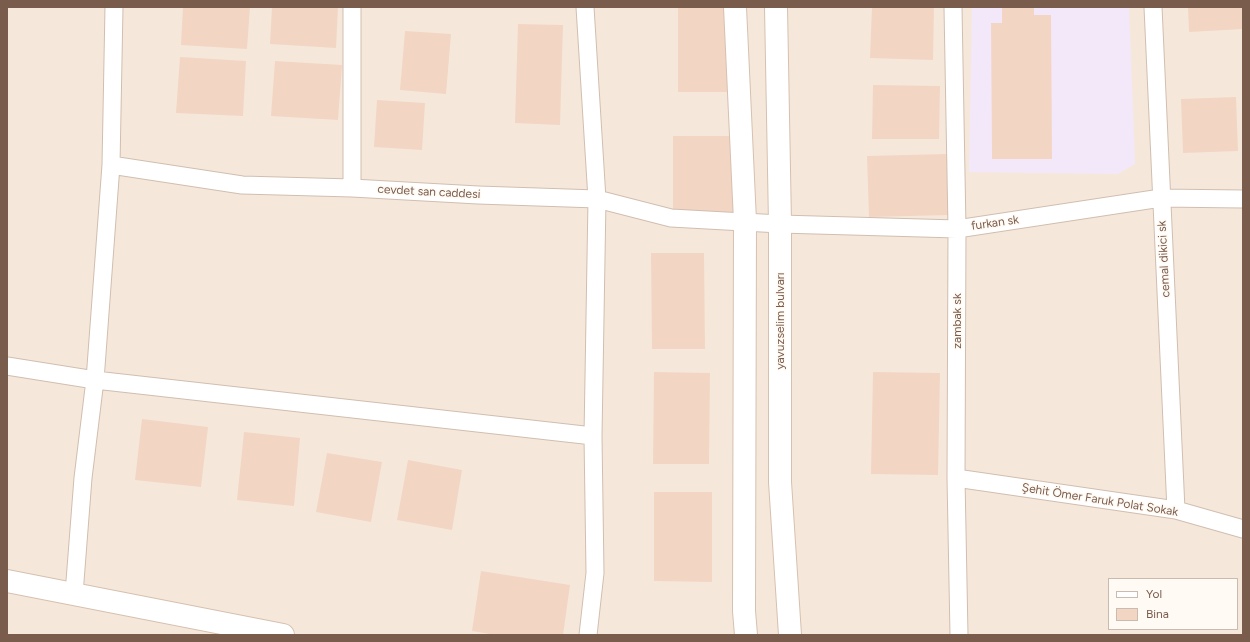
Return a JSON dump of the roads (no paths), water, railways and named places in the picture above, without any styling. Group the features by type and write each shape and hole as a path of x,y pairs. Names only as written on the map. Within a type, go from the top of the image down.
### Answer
{"main road":[{"path":"735,7 745,221 744,611 746,635"},
{"name":"yavuzselim bulvarı","path":"776,7 780,224 780,482 790,635"},
{"path":"7,581 283,635"}],"street":[{"path":"74,594 83,478 95,380 111,165 114,7"},
{"path":"352,7 352,188"},
{"path":"585,7 597,199 593,436 595,573 588,635"},
{"name":"zambak sk","path":"953,7 957,228 956,478 959,635"},
{"name":"cemal dikici sk","path":"1153,7 1176,510"},
{"name":"cevdet san caddesi","path":"111,165 242,185 352,188 478,196 597,199 671,218 745,221"},
{"name":"furkan sk","path":"745,221 780,224 957,228 1161,198 1243,198"},
{"path":"7,366 95,380 593,436"},
{"name":"Şehit Ömer Faruk Polat Sokak","path":"956,478 1176,510 1243,529"}]}
